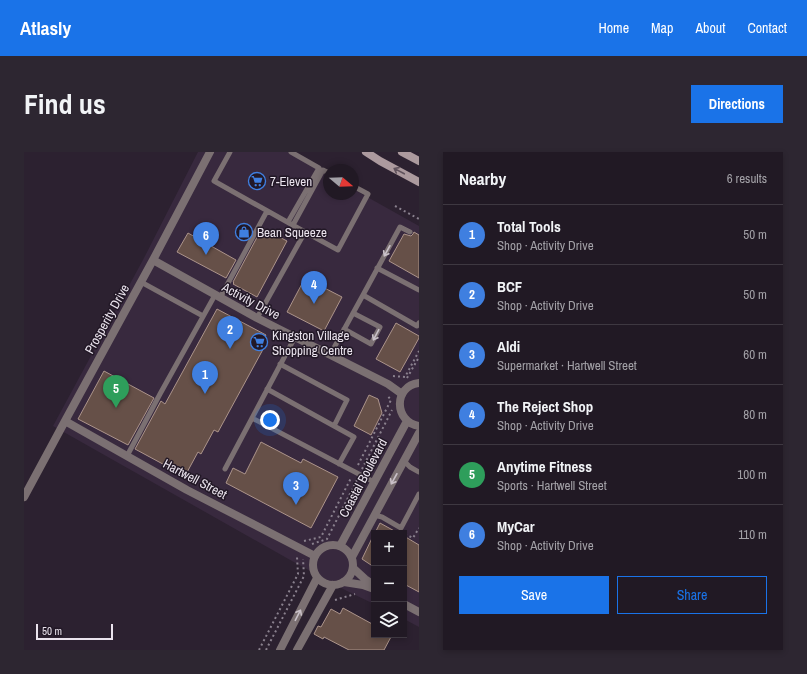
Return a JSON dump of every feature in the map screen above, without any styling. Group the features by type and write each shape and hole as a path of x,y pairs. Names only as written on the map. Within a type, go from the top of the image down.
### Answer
{"main road":[{"path":"366,152 419,182"},
{"path":"402,152 419,161"}],"street":[{"name":"Prosperity Drive","path":"24,497 142,282 210,152"},
{"name":"Activity Drive","path":"153,260 257,318 388,384 399,392"},
{"path":"419,383 399,392 400,406 403,417 412,424 419,426"},
{"name":"Hartwell Street","path":"65,421 187,490 315,556"},
{"name":"Coastal Boulevard","path":"340,546 407,421"},
{"name":"Coastal Boulevard","path":"352,557 419,433"},
{"path":"328,545 345,548 352,557 352,573 349,578 339,585 322,582 314,573 313,561 315,556 318,551 328,545"},
{"path":"353,568 371,583"},
{"path":"280,650 317,578"},
{"path":"344,582 364,585 371,588"},
{"path":"297,650 333,585"},
{"path":"407,606 419,612"}],"lane":[{"path":"230,152 214,181 338,250 368,194 359,189"},
{"path":"290,224 319,168 291,152"},
{"path":"290,224 323,170"},
{"path":"127,456 203,316 218,297 267,210"},
{"path":"330,355 400,227 410,232"},
{"path":"257,318 305,232"},
{"path":"377,268 419,290"},
{"path":"142,282 203,316"},
{"path":"363,295 417,326 419,323"},
{"path":"344,329 372,344 380,327 353,313"},
{"path":"225,469 294,337"},
{"path":"280,364 347,400 334,426"},
{"path":"267,389 354,437 339,464"},
{"path":"252,418 374,482"},
{"path":"404,461 410,467 419,472"},
{"path":"374,515 382,517 401,528 419,494"}],"path":[{"path":"395,206 419,219"},
{"path":"266,650 304,576 304,541 321,538 391,400 384,391 393,376 405,377 419,351"},
{"path":"259,650 298,574 297,554 310,544 327,539 395,404 399,392 419,357"},
{"path":"407,535 413,538 419,528"}],"shaded area":[{"name":"Kingston Village Shopping Centre","path":"198,152 290,152 323,171 323,200 359,200 359,192 419,226 419,627 407,621 407,530 371,530 371,603 292,561 53,426 144,258"}],"building":[{"path":"262,228 287,241 257,297 233,284 233,282"},
{"path":"414,232 419,235 419,278 389,261 404,234 411,236"},
{"path":"188,233 236,260 226,278 177,252"},
{"path":"305,278 342,297 324,331 287,312"},
{"path":"217,309 266,335 263,340 267,342 218,432 214,430 201,454 198,452 185,476 135,449 161,401 165,404"},
{"path":"396,323 419,336 400,372 376,359"},
{"path":"104,371 154,398 128,445 78,419"},
{"path":"369,395 378,399 382,413 371,435 354,426"},
{"path":"261,442 301,463 303,459 338,477 311,528 226,483 233,468 245,474"},
{"path":"380,523 393,530 376,530"},
{"path":"407,538 419,545 419,592 407,586"},
{"path":"371,540 371,565 362,559"},
{"path":"343,608 371,623 371,638 390,638 384,650 349,650 324,637 323,639 314,634 318,626 321,627 331,609 340,614"}],"place":[{"name":"7-Eleven","path":"257,181"},
{"name":"Bean Squeeze","path":"244,232"},
{"name":"MyCar","path":"206,255"},
{"name":"The Reject Shop","path":"314,304"},
{"name":"Kingston Village Shopping Centre","path":"259,342"},
{"name":"BCF","path":"230,349"},
{"name":"Total Tools","path":"205,394"},
{"name":"Anytime Fitness","path":"116,408"},
{"name":"Aldi","path":"296,505"}]}
